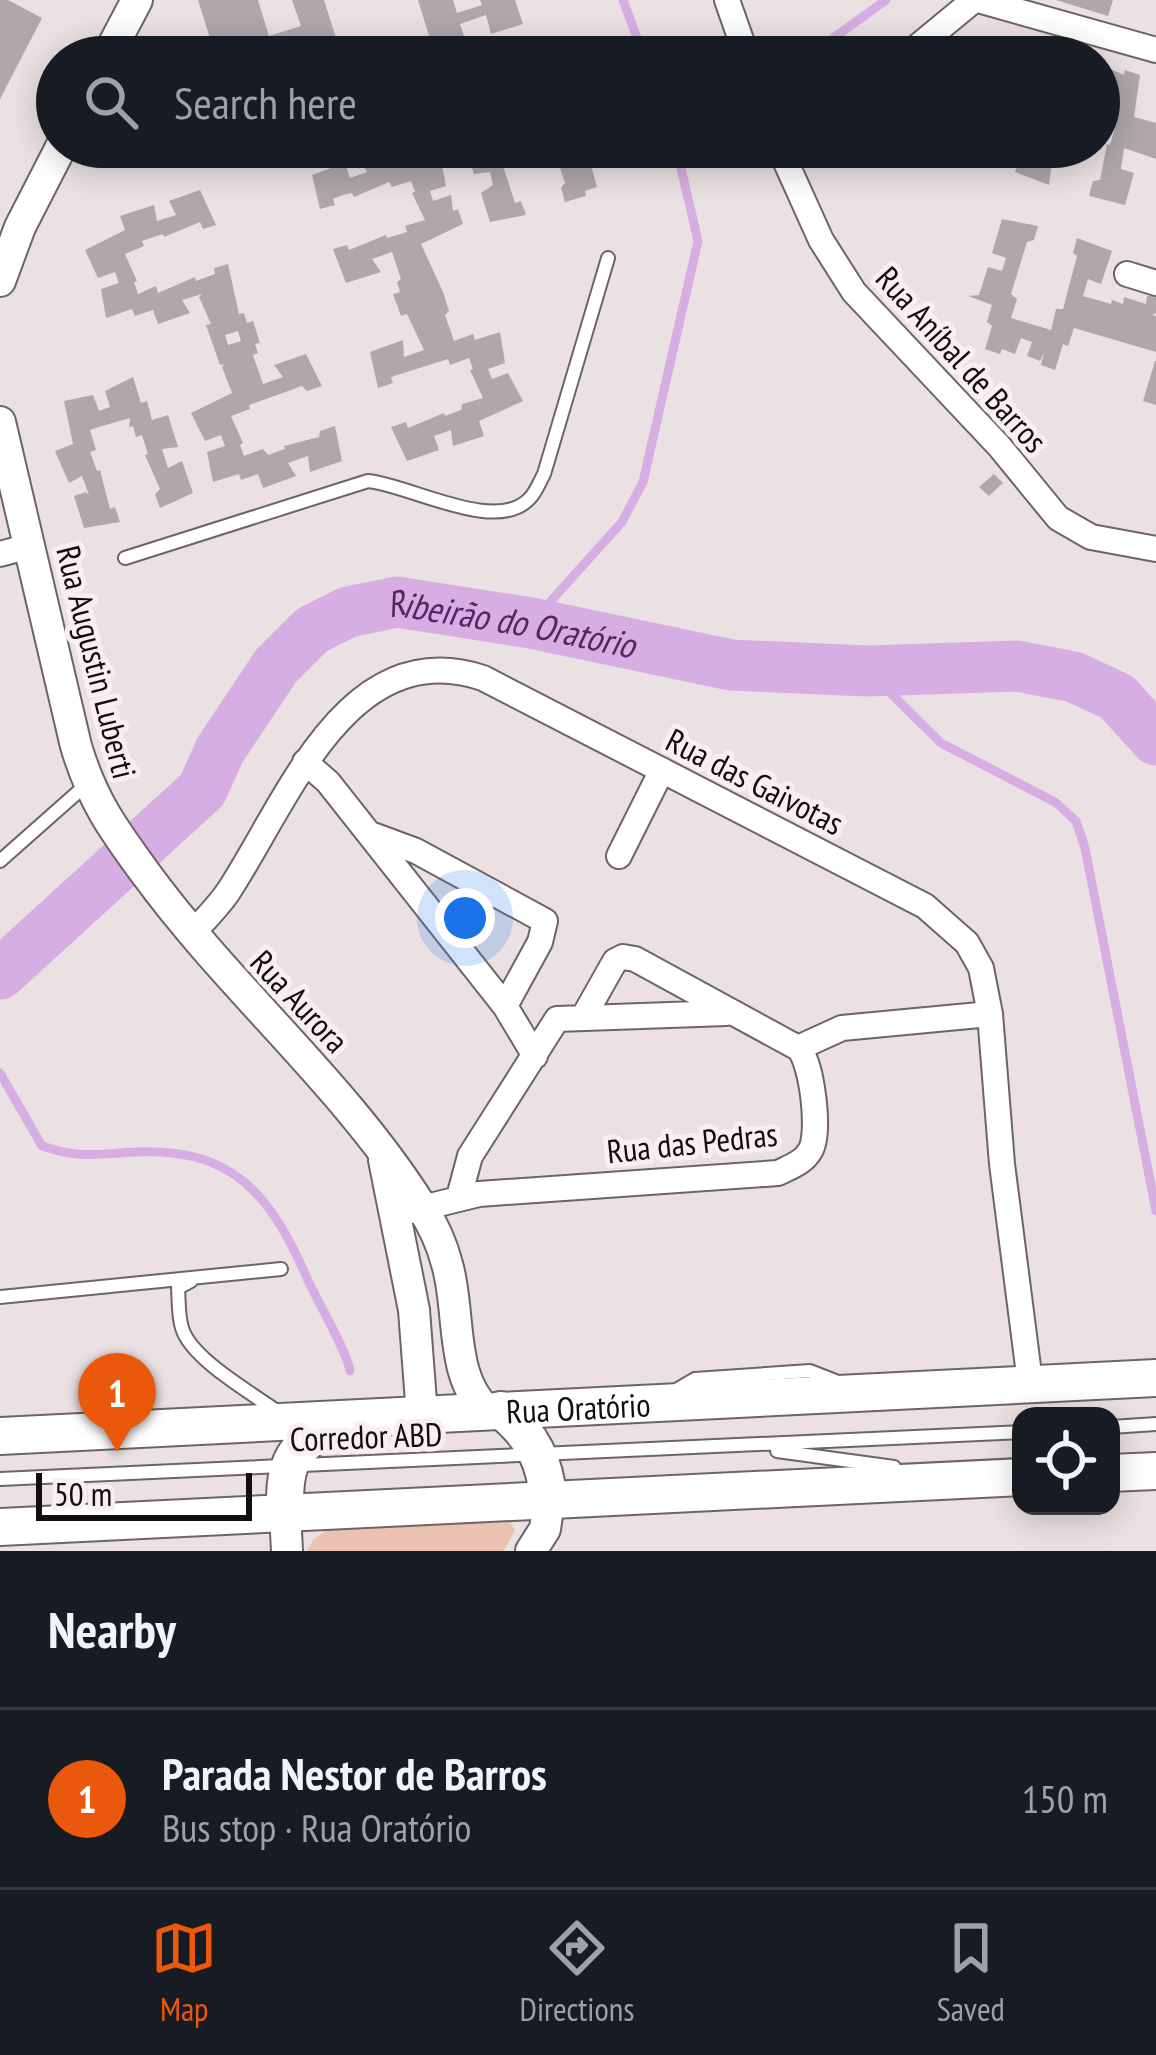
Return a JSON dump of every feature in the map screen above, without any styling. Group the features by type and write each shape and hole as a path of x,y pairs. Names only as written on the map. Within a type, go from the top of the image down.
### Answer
{"main road":[{"name":"Rua Oratório","path":"0,1436 1156,1378"},
{"path":"495,1411 531,1439 540,1456 549,1502"},
{"path":"285,1513 287,1466 304,1442 341,1419"},
{"path":"1120,1473 1156,1471"},
{"path":"0,1527 1012,1477"}],"street":[{"path":"118,36 137,0"},
{"path":"727,0 740,36"},
{"path":"931,36 976,0 1106,36"},
{"path":"1120,40 1156,50"},
{"path":"0,280 50,168"},
{"name":"Rua Aníbal de Barros","path":"793,168 821,240 854,292 998,446 1058,518 1091,537 1156,549"},
{"path":"1126,274 1156,283"},
{"name":"Rua Augustin Luberti","path":"0,422 15,550 87,784 104,818 156,888"},
{"name":"Rua das Gaivotas","path":"192,934 227,895 305,762 338,720 394,678 426,668 483,678 925,907 967,943 980,968 990,1014 1030,1382"},
{"path":"305,762 328,782 505,1006 535,1055"},
{"path":"619,856 662,770"},
{"path":"368,833 416,851 545,921 540,942 505,1006"},
{"name":"Rua Aurora","path":"156,888 192,934 362,1120 382,1150 408,1212 447,1264 466,1381 475,1400 495,1411"},
{"path":"584,1016 615,961 623,957 635,959 798,1048 842,1028 990,1014"},
{"path":"459,1198 470,1156 557,1019 730,1014"},
{"name":"Rua das Pedras","path":"408,1212 459,1198 778,1173 801,1162 815,1138 807,1058 798,1048"},
{"name":"Rua Aurora","path":"408,1212 422,1414"},
{"path":"531,1551 545,1529 549,1502"},
{"path":"285,1513 286,1551"}],"lane":[{"path":"125,558 368,481 481,511 514,508 530,499 544,474 608,258"},
{"path":"0,861 87,784"},
{"path":"0,1297 281,1269"},
{"path":"197,1277 178,1288 187,1338 209,1361 291,1422"},
{"path":"1120,1426 1156,1424"},
{"name":"Corredor ABD","path":"0,1479 1012,1432"},
{"path":"746,1447 978,1479"}],"shaded area":[{"path":"507,1517 515,1530 504,1551 307,1551 331,1527"}],"building":[{"path":"0,0 42,18 0,99"},
{"path":"198,0 258,0 269,36 209,36"},
{"path":"292,0 324,0 335,36 269,36 301,26"},
{"path":"418,0 453,0 457,13 482,5 480,0 515,0 523,24 491,34 486,15 460,24 464,36 429,36"},
{"path":"1056,0 1113,0 1108,16"},
{"path":"1125,70 1140,75 1134,117 1156,123 1156,159 1124,148 1121,169 1134,173 1125,205 1089,196 1093,181 1100,180 1102,168 1120,168 1120,73 1124,75"},
{"path":"331,168 347,168 350,178 367,172 365,168 443,168 446,186 430,191 433,201 451,195 453,211 458,209 463,224 421,244 443,292 449,311 445,315 454,341 500,332 505,363 488,369 492,379 508,373 523,401 479,421 484,436 453,446 451,430 434,436 439,450 407,461 391,427 406,422 408,428 483,398 469,358 450,365 448,359 391,377 393,383 378,388 370,352 403,340 404,357 424,350 407,314 401,316 393,294 400,292 397,282 401,279 392,252 372,259 381,272 346,283 333,249 347,245 349,250 407,232 405,226 425,220 411,181 392,187 389,182 354,197 343,195 333,199 335,205 320,209 312,175"},
{"path":"472,168 504,168 515,203 521,201 526,215 490,222 481,193 493,185 490,172 474,174"},
{"path":"560,168 592,168 597,187 565,202 561,188 565,183"},
{"path":"1016,168 1051,168 1049,185 1015,172"},
{"path":"200,190 216,225 203,229 200,222 142,241 144,246 125,254 138,294 156,286 158,293 195,277 196,281 228,264 239,314 244,313 247,323 253,321 260,343 255,344 258,353 253,355 263,384 283,377 274,365 306,354 322,386 307,391 302,386 231,416 244,456 263,449 268,455 319,437 320,431 335,426 342,461 310,472 308,456 288,463 296,476 263,488 258,474 213,482 207,452 225,446 221,435 205,441 191,413 232,393 206,325 211,324 199,297 202,294 182,300 190,313 158,324 153,310 135,316 132,309 106,318 101,289 119,283 115,272 98,278 85,250 125,230 120,216 154,205 157,221 176,215 169,201","holes":["238,331 241,341 228,345 225,335"]},
{"path":"1002,219 1038,226 1034,240 1027,242 1011,294 1017,299 1011,318 1051,330 1056,309 1063,309 1077,238 1112,251 1101,284 1088,279 1083,296 1111,304 1112,300 1123,304 1124,297 1146,304 1147,296 1156,295 1152,315 1156,316 1156,352 1074,328 1055,370 1041,365 1044,352 1040,361 1027,356 1032,342 1021,338 1015,354 985,349 992,305 968,296 979,295 988,267 1002,271 1006,258 992,253"},
{"path":"1156,361 1156,405 1143,401"},
{"path":"133,377 152,420 168,415 178,447 162,449 168,468 182,461 193,493 160,508 155,494 160,489 142,435 136,437 133,426 129,427 130,418 102,426 90,430 96,450 90,452 110,509 115,507 120,522 84,528 74,496 89,495 82,476 69,483 55,451 73,444 64,401 93,395 99,411 110,407 105,391"},
{"path":"994,474 1003,483 989,496 979,487"}],"waterway":[{"path":"623,0 636,36"},
{"path":"836,36 886,0"},
{"path":"531,623 622,522 643,482 698,241 681,168"},
{"name":"Ribeirão do Oratório","path":"0,974 202,790 220,750 276,666 312,630 348,612 397,602 531,623 731,665 868,671 1017,666 1074,677 1117,697 1156,740"},
{"path":"868,671 941,743 1055,802 1076,821 1156,1211"},
{"path":"0,1073 42,1146 78,1154 168,1153 198,1158 244,1182 262,1200 293,1248 350,1371"}],"place":[{"name":"Parada Nestor de Barros","path":"117,1452"}]}
